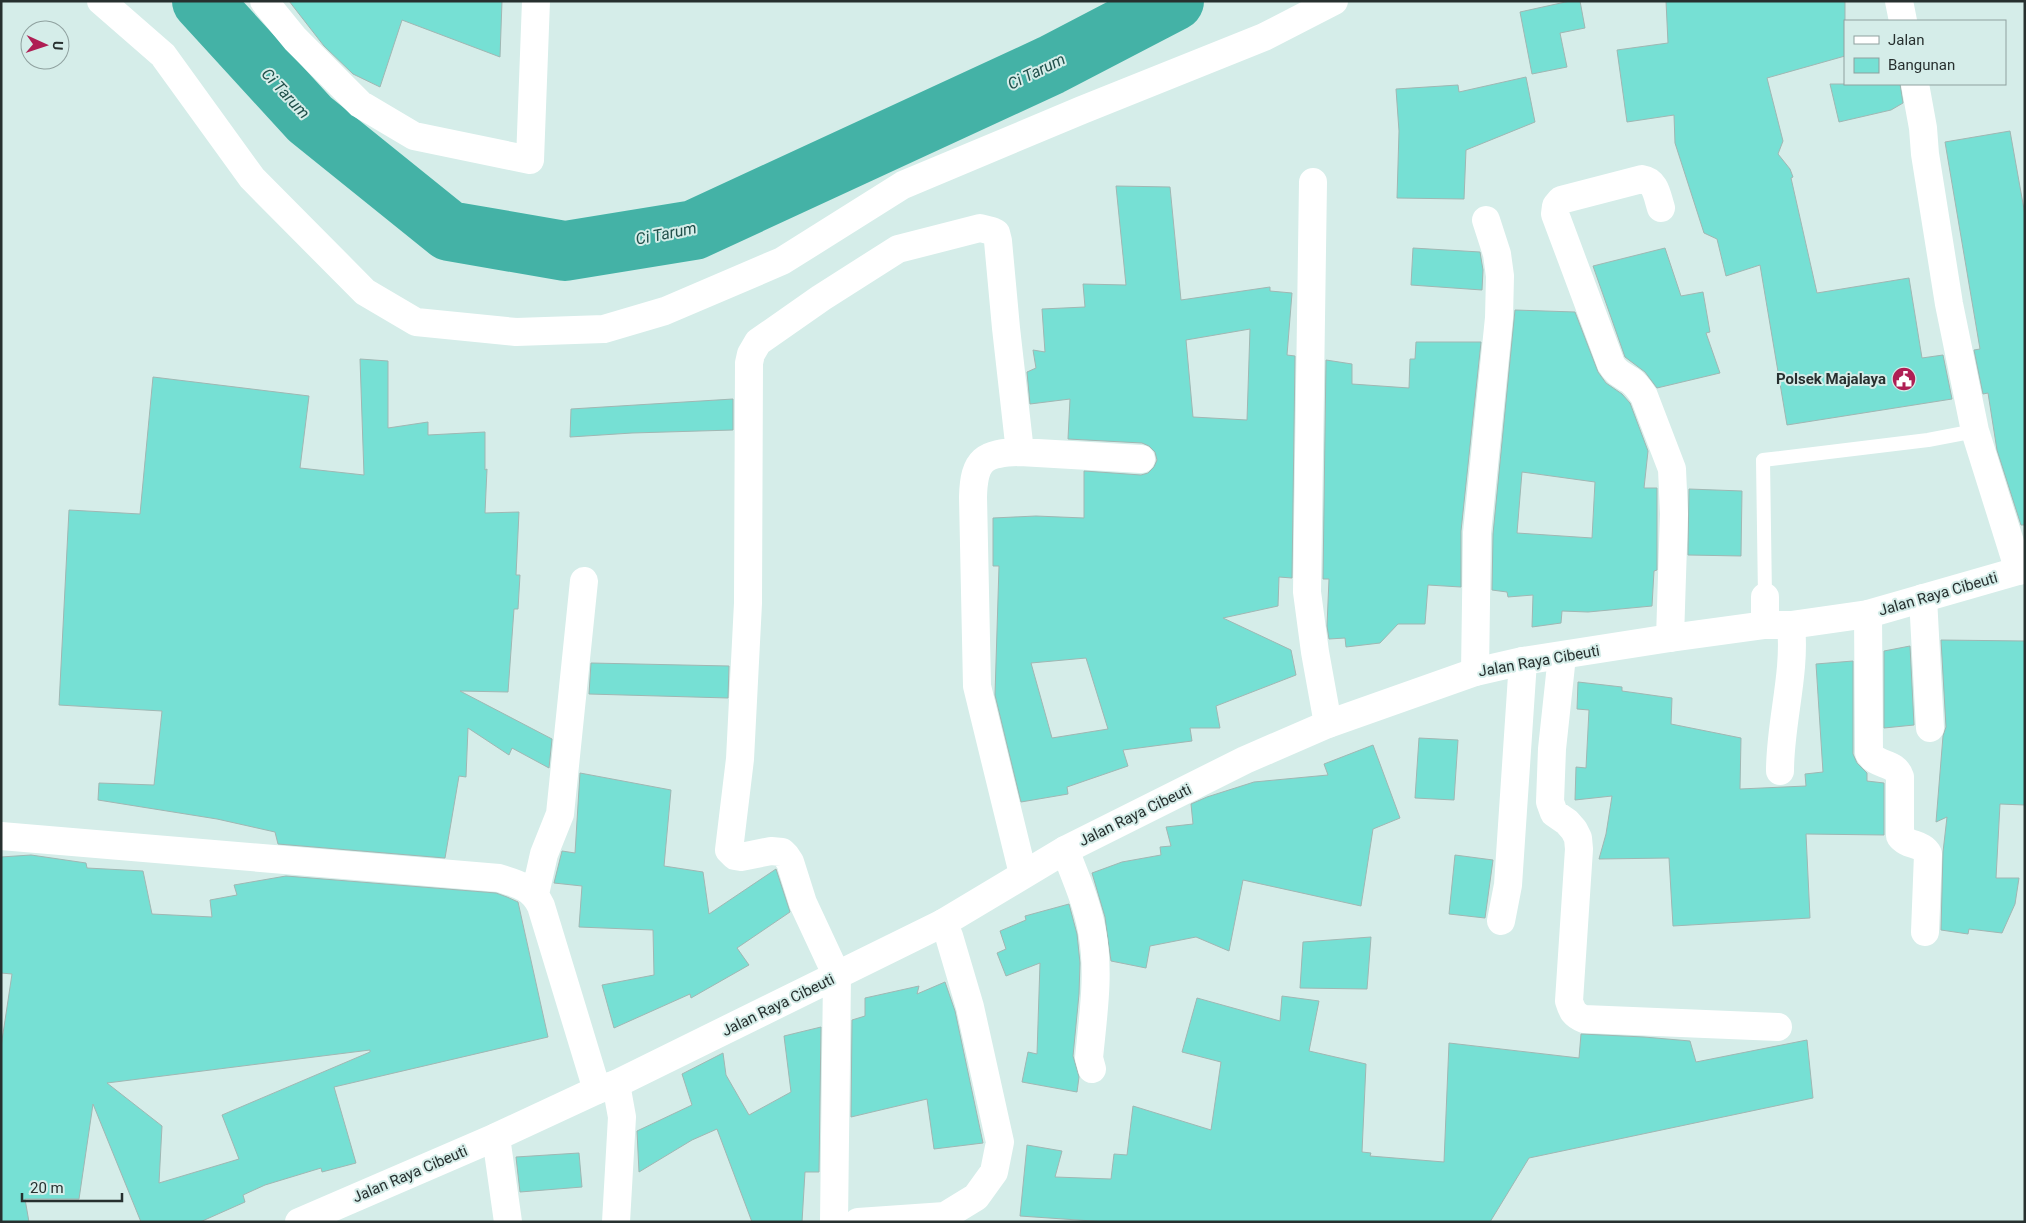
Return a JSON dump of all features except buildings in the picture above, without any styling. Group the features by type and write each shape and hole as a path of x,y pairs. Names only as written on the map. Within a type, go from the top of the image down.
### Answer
{"street":[{"path":"101,1 163,55 252,178 364,292 416,322 516,332 604,329 665,311 782,261 902,185 1091,106 1264,37 1334,1"},
{"path":"264,1 295,39 360,104 414,136 530,160 536,1"},
{"path":"1899,1 1903,20"},
{"path":"1915,85 1949,304 1975,431 2022,570"},
{"path":"1661,208 1651,181 1642,179 1561,200 1556,206 1555,214 1611,364 1615,371 1631,381 1644,396 1672,469 1674,514 1670,638"},
{"path":"1313,182 1307,592 1314,652 1328,724"},
{"path":"1475,672 1477,534 1499,318 1500,276 1497,254 1486,220"},
{"path":"834,1222 837,976 803,903 790,862 786,856 782,852 771,851 740,857 735,856 729,850 740,758 748,603 751,354 758,342 820,298 898,249 980,228 992,230 996,234 998,241 1020,452"},
{"path":"1023,874 977,686 973,479 981,461 1002,452 1141,459"},
{"name":"Jalan Raya Cibeuti","path":"299,1222 333,1215 496,1137 607,1087 837,976 943,923 1065,850 1245,760 1328,724 1475,672 1524,661 1670,638 1868,614 2022,570"},
{"path":"535,894 544,854 560,814 584,581"},
{"path":"1765,597 1778,625 1792,640 1785,722 1780,748 1780,771"},
{"path":"1923,598 1930,728"},
{"path":"1868,614 1869,753 1875,761 1892,766 1898,771 1900,777 1900,836 1904,841 1924,848 1928,854 1925,932"},
{"path":"1562,656 1552,749 1550,802 1554,813 1567,822 1578,838 1579,849 1569,1001 1571,1010 1576,1016 1584,1019 1778,1027"},
{"path":"1501,921 1508,885 1524,661"},
{"path":"1,836 499,878 517,884 535,894 607,1087 622,1117 616,1222"},
{"path":"1065,850 1093,932 1096,991 1089,1058 1092,1069"},
{"path":"858,1222 945,1216 976,1197 994,1172 1000,1142 970,1007 949,936 943,923"},
{"path":"496,1137 508,1222"}],"lane":[{"path":"1765,597 1763,460 1928,440 1975,431"}],"waterway":[{"name":"Ci Tarum","path":"202,1 310,119 449,231 565,251 694,230 1051,65 1174,1"}],"place":[{"name":"Polsek Majalaya","path":"1904,379"}]}
